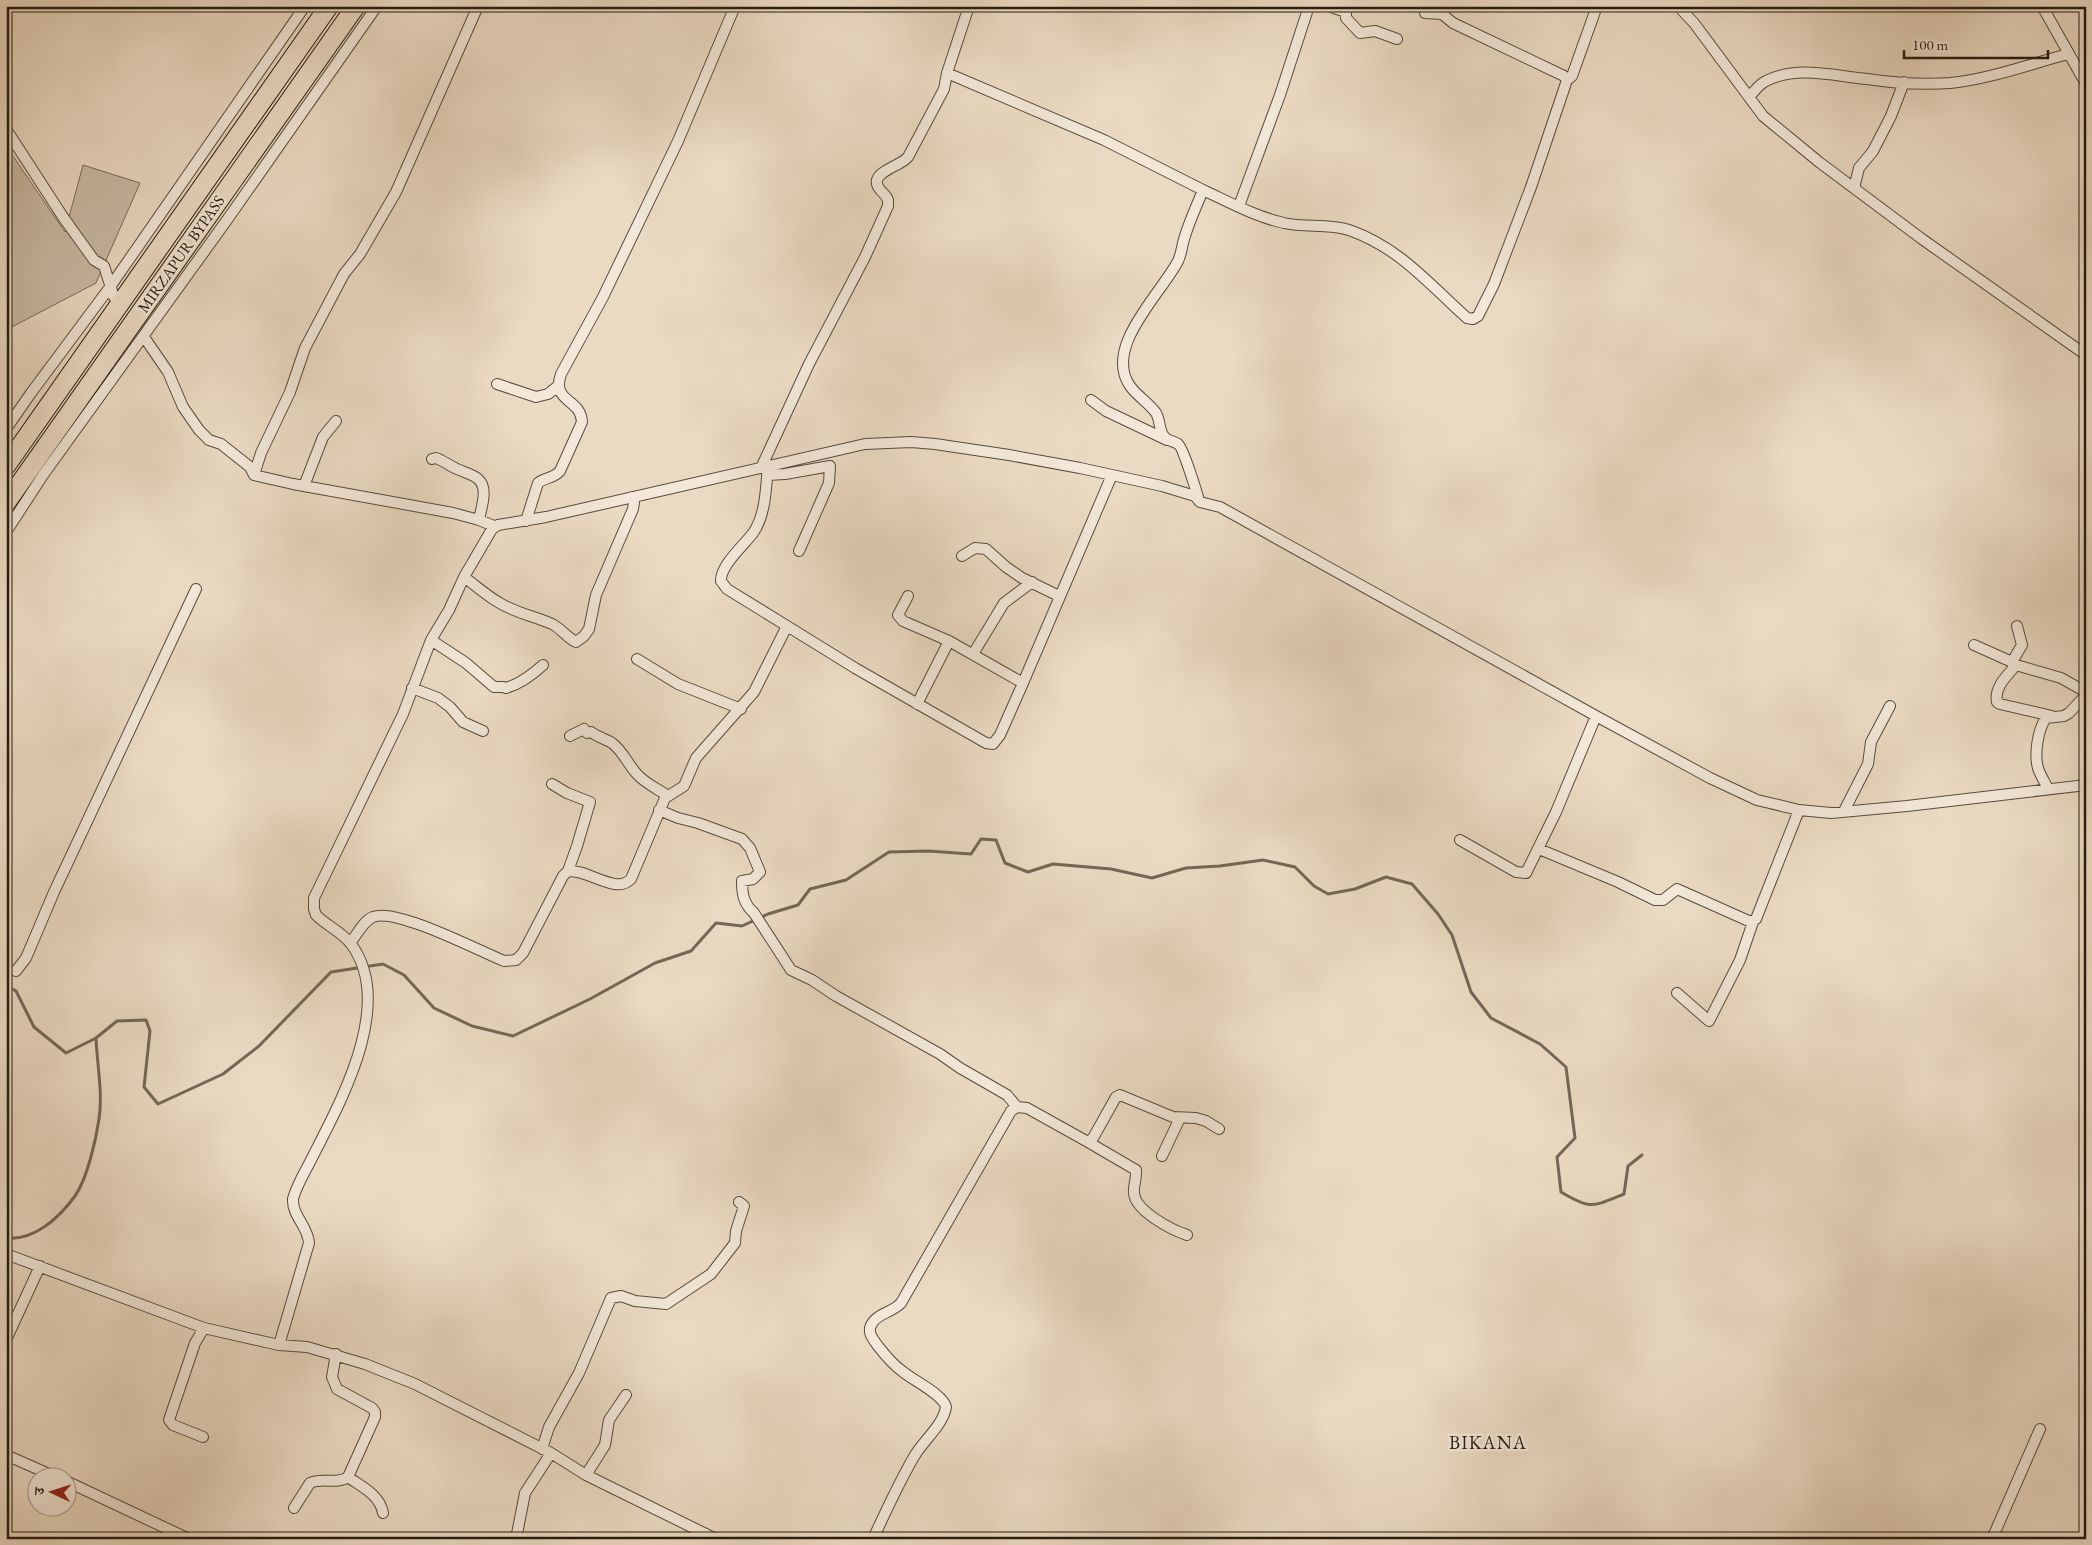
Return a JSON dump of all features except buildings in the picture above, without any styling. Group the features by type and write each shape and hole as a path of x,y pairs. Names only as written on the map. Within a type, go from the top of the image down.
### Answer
{"highway":[{"path":"6,466 328,6"},
{"name":"MIRZAPUR BYPASS","path":"6,503 356,6"}],"street":[{"path":"6,429 30,393 110,287 305,6"},
{"path":"6,532 44,475 227,220 376,6"},
{"path":"254,475 261,453 290,392 305,348 344,274 360,254 396,192 478,6"},
{"path":"526,521 535,488 542,480 552,478 560,471 582,422 580,412 562,396 558,386 561,374 603,297 678,141 735,6"},
{"path":"969,6 947,73 944,89 908,157 900,164 879,175 877,179 878,187 888,200 888,206 865,257 809,364 765,469 762,511 757,527 722,571 721,581 727,589 917,704 986,743 993,744 1000,735 1023,683 1110,479"},
{"path":"1239,206 1280,95 1309,6"},
{"path":"1328,6 1346,9 1346,18 1360,33 1375,31 1397,39"},
{"path":"947,73 1104,140 1203,190 1282,223 1341,227 1364,236 1382,245 1417,270 1467,318 1476,318 1494,284 1538,168 1567,80 1572,76 1597,6"},
{"path":"1678,6 1694,22 1763,116 1854,188 2086,355"},
{"path":"2042,6 2086,84"},
{"path":"1425,13 1442,14 1453,23 1564,76 1567,80"},
{"path":"1749,97 1764,82 1798,73 1932,84 1964,81 2068,54"},
{"path":"1854,188 1859,168 1873,151 1904,82"},
{"path":"6,128 63,217 94,260 104,266 114,297"},
{"path":"1168,440 1162,433 1157,414 1130,386 1124,372 1124,360 1132,331 1178,260 1203,190"},
{"path":"144,338 168,372 183,407 198,430 209,440 221,444 250,468 254,475 304,486 413,505 479,520 494,526 526,521 765,469 865,444 911,442 963,447 1110,479 1180,491 1195,496 1200,502 1220,507 1596,716 1742,794 1772,805 1815,813 1844,812 2086,785"},
{"path":"497,384 536,397 548,394 558,386"},
{"path":"1091,400 1106,410 1179,444 1200,502"},
{"path":"304,486 323,437 336,421"},
{"path":"432,459 442,460 456,469 478,478 484,492 479,520"},
{"path":"765,469 785,474 830,466 829,483 799,551"},
{"path":"464,577 498,602 531,618 564,630 568,638 576,642 589,629 596,595 633,509 634,502 632,497"},
{"path":"279,1345 309,1243 309,1236 294,1212 293,1199 348,1082 364,1026 367,1005 365,973 361,960 350,943 316,915 314,898 403,714 431,640 449,610 464,577 494,526"},
{"path":"962,556 975,548 986,549 1006,567 1059,596"},
{"path":"973,654 1004,603 1032,582"},
{"path":"16,971 26,958 54,892 196,589"},
{"path":"908,596 898,615 903,621 949,641 1023,683"},
{"path":"568,871 581,872 616,885 627,883 631,879 659,810 668,796 684,786 696,758 754,692 787,626"},
{"path":"1974,645 2014,664 2061,678 2086,693 2069,713 2064,716 2052,716 1997,702 1996,694 1999,687 2014,664 2022,645 2016,626"},
{"path":"431,640 466,663 494,687 512,687 543,666"},
{"path":"917,704 949,641"},
{"path":"637,659 678,684 741,709"},
{"path":"412,688 438,698 450,707 463,722 483,731"},
{"path":"1844,812 1868,764 1871,742 1890,706"},
{"path":"1460,840 1522,874 1526,873 1539,849 1596,716"},
{"path":"2048,790 2038,769 2037,755 2043,722 2046,718 2052,716"},
{"path":"570,736 584,730 612,743 635,773 668,796"},
{"path":"350,943 368,920 374,916 388,915 407,920 504,961 516,960 523,953 563,876 568,871 578,846 590,802 567,793 552,784"},
{"path":"659,810 678,818 742,838 750,848 760,872 753,880 742,882 742,894 747,907 762,924 791,970 812,980 836,996 940,1054 960,1068 1007,1095 1016,1107"},
{"path":"1677,993 1709,1021 1737,966 1753,922 1786,847 1799,810"},
{"path":"1539,849 1618,882 1655,900 1662,900 1677,889 1741,919 1753,922"},
{"path":"1088,1142 1093,1138 1118,1095 1178,1118 1196,1118 1206,1121 1218,1129"},
{"path":"873,1539 906,1472 917,1453 944,1416 946,1406 942,1399 889,1360 872,1337 870,1329 873,1321 882,1314 895,1310 901,1303 1011,1111 1016,1107 1028,1108 1084,1142 1088,1142 1136,1170 1134,1193 1136,1201 1143,1211 1178,1232 1187,1235"},
{"path":"1162,1156 1179,1120 1178,1118"},
{"path":"516,1539 525,1493 546,1451 549,1427 579,1373 611,1298 621,1296 635,1301 666,1304 711,1274 735,1243 736,1231 744,1206 739,1202"},
{"path":"6,1254 204,1328 279,1345 307,1347 336,1354 415,1384 546,1451 586,1474 714,1538"},
{"path":"6,1340 40,1266"},
{"path":"203,1437 173,1424 169,1420 195,1342 204,1328"},
{"path":"294,1508 310,1483 319,1480 342,1480 348,1477 374,1422 376,1414 372,1408 337,1389 332,1377 336,1354"},
{"path":"586,1474 604,1445 609,1420 626,1395"},
{"path":"1992,1539 2040,1428"},
{"path":"6,1455 35,1468"},
{"path":"348,1477 377,1498 382,1505 383,1513"},
{"path":"78,1487 189,1539"}],"shaded area":[{"path":"6,146 65,232 83,165 140,183 96,283 6,330"}],"waterway":[{"path":"6,985 16,991 34,1027 66,1053 96,1038 117,1021 146,1020 150,1031 144,1087 158,1104 223,1074 259,1046 331,972 383,964 404,975 434,1008 472,1026 513,1036 590,999 655,963 691,951 716,923 742,926 768,914 798,905 810,889 846,880 889,852 928,851 971,854 981,839 996,840 1005,863 1028,872 1053,864 1111,869 1152,878 1186,868 1220,866 1263,860 1295,867 1314,886 1328,894 1355,889 1386,877 1412,884 1438,914 1452,935 1471,992 1491,1018 1540,1044 1566,1067 1575,1138 1557,1157 1561,1192 1579,1202 1592,1205 1624,1194 1628,1166 1642,1155"},
{"path":"6,1238 26,1236 54,1220 69,1204 79,1189 87,1170 98,1128 100,1089 96,1038"}],"district":[{"name":"BIKANA","path":"1488,1442"}]}
